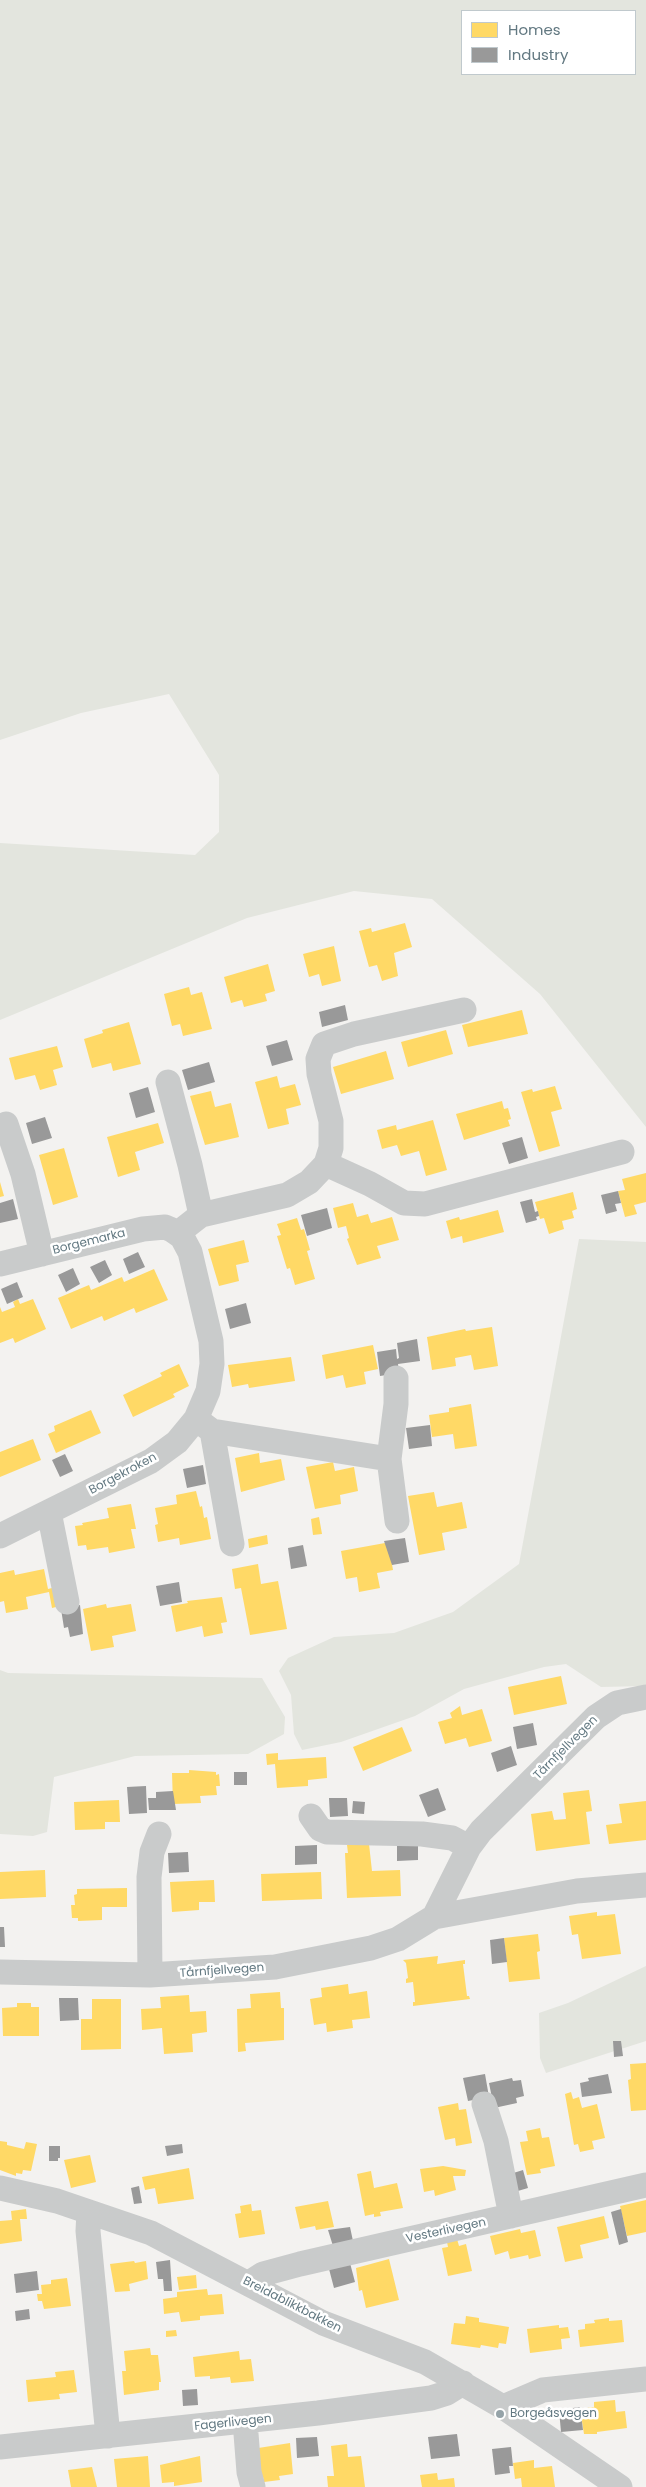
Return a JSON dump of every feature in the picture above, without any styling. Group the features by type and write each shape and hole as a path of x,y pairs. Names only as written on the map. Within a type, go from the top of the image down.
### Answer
{"street":[{"path":"178,1233 201,1215 287,1195 309,1182 326,1164 331,1148 331,1122 319,1074 318,1059 324,1044 354,1034 464,1010"},
{"path":"168,1082 201,1215"},
{"path":"6,1124 23,1174 42,1254"},
{"path":"326,1164 370,1184 404,1203 425,1204 622,1152"},
{"name":"Borgemarka","path":"0,1264 143,1229 165,1228 178,1233"},
{"name":"Borgekroken","path":"0,1536 151,1461 204,1425 212,1364 211,1342 190,1252 178,1233"},
{"path":"396,1378 396,1404 389,1458 397,1521"},
{"path":"232,1544 204,1425 389,1458"},
{"path":"50,1512 67,1602"},
{"name":"Tårnfjellvegen","path":"434,1917 469,1847 481,1831 596,1717 617,1703 646,1697"},
{"path":"311,1816 320,1829 327,1832 422,1834 452,1838 469,1847"},
{"path":"150,1976 150,1864 159,1834"},
{"name":"Tårnfjellvegen","path":"0,1972 150,1976 275,1967 371,1948 398,1939 434,1917 577,1891 646,1885"},
{"path":"484,2104 496,2141 511,2216"},
{"path":"635,2188 646,2169"},
{"name":"Breidablikkbakken","path":"0,2188 57,2201 150,2233 250,2283 323,2323 425,2362 503,2407 620,2487"},
{"name":"Vesterlivegen","path":"250,2283 264,2274 300,2264 635,2188"},
{"path":"89,2212 88,2231 108,2436"},
{"path":"503,2407 543,2390 646,2379"},
{"name":"Fagerlivegen","path":"0,2447 245,2421 431,2398 447,2393 463,2383"},
{"path":"245,2421 249,2472 253,2487"}],"shaded area":[{"path":"0,0 646,0 646,1127 540,994 432,899 354,891 247,918 0,1020 0,843 195,855 219,832 219,775 169,694 81,713 0,740"},
{"path":"579,1239 646,1242 646,1686 601,1687 566,1664 544,1667 464,1689 415,1716 341,1742 302,1750 294,1734 291,1695 279,1671 288,1658 334,1637 394,1633 453,1612 519,1564"},
{"path":"0,1670 8,1673 262,1678 285,1717 284,1734 248,1754 135,1756 54,1777 47,1832 33,1836 0,1834"},
{"path":"646,1966 646,2041 546,2073 540,2058 539,2013 568,2003"}],"building: Homes":[{"path":"405,923 412,947 394,953 398,976 382,981 377,965 369,967 359,931 371,928 372,932"},
{"path":"334,946 341,981 322,986 319,974 309,977 303,954"},
{"path":"268,964 275,991 265,994 267,1001 244,1007 242,1000 231,1003 224,977"},
{"path":"189,987 191,995 202,992 212,1029 183,1036 180,1024 172,1026 164,994"},
{"path":"522,1010 528,1034 468,1047 462,1025"},
{"path":"129,1022 141,1064 113,1071 111,1063 92,1068 84,1039 103,1033 102,1030"},
{"path":"446,1030 453,1054 408,1067 401,1042"},
{"path":"57,1046 63,1067 53,1070 57,1085 40,1090 35,1075 15,1080 9,1058"},
{"path":"386,1051 394,1079 341,1094 333,1067"},
{"path":"277,1076 280,1088 295,1084 301,1105 286,1109 289,1124 268,1129 255,1082"},
{"path":"555,1086 562,1109 551,1112 560,1146 539,1152 521,1092 532,1089 533,1092"},
{"path":"211,1091 215,1107 231,1103 239,1137 205,1145 190,1096"},
{"path":"502,1101 504,1109 508,1108 511,1119 508,1120 510,1126 464,1140 456,1114"},
{"path":"433,1120 447,1170 426,1176 419,1151 401,1156 397,1145 382,1149 377,1130 396,1125 397,1130"},
{"path":"158,1123 164,1143 135,1152 140,1170 118,1177 107,1137"},
{"path":"64,1148 78,1197 53,1205 39,1155"},
{"path":"646,1173 646,1202 634,1205 637,1214 625,1217 618,1191 625,1190 622,1179"},
{"path":"0,1182 4,1196 0,1197"},
{"path":"573,1192 577,1209 572,1211 574,1218 562,1221 564,1229 549,1234 544,1218 540,1219 535,1202"},
{"path":"353,1203 357,1217 368,1214 371,1223 392,1217 399,1240 377,1246 381,1258 357,1265 347,1239 349,1238 346,1226 338,1228 333,1208"},
{"path":"498,1210 504,1232 463,1243 462,1236 451,1239 446,1221 459,1217 460,1220"},
{"path":"297,1218 301,1230 304,1229 310,1250 307,1251 315,1279 295,1285 290,1268 287,1269 277,1236 281,1235 277,1224"},
{"path":"244,1240 249,1262 236,1265 239,1281 219,1286 208,1249"},
{"path":"154,1269 168,1300 136,1313 134,1308 104,1321 102,1316 71,1329 58,1298 89,1285 91,1290 122,1277 124,1282"},
{"path":"18,1299 20,1304 33,1299 46,1329 15,1343 13,1338 0,1343 0,1307 2,1312 15,1307 13,1302"},
{"path":"492,1327 498,1366 474,1370 471,1355 455,1358 456,1366 432,1370 427,1337 465,1329 466,1331"},
{"path":"373,1345 378,1369 364,1372 366,1384 346,1388 343,1375 326,1379 322,1355"},
{"path":"291,1357 295,1381 249,1388 248,1384 232,1387 228,1365"},
{"path":"179,1364 189,1386 173,1394 175,1397 133,1417 123,1395 162,1376 160,1373"},
{"path":"471,1404 477,1446 455,1449 453,1434 432,1437 429,1415 449,1412 449,1408"},
{"path":"91,1410 101,1433 56,1453 48,1434 55,1431 54,1426"},
{"path":"33,1439 41,1460 0,1477 0,1452"},
{"path":"259,1453 260,1463 281,1459 285,1480 241,1492 235,1458"},
{"path":"333,1462 335,1471 354,1467 358,1491 340,1495 341,1504 315,1509 306,1467"},
{"path":"196,1491 204,1518 207,1517 211,1539 180,1545 179,1538 158,1542 155,1525 158,1524 155,1508 177,1504 176,1495"},
{"path":"434,1492 437,1507 462,1502 467,1528 442,1533 445,1550 419,1555 408,1496"},
{"path":"131,1504 136,1529 131,1529 135,1548 109,1553 108,1547 87,1550 86,1545 78,1546 75,1526 109,1518 107,1508"},
{"path":"319,1517 322,1534 313,1535 311,1519"},
{"path":"267,1535 268,1544 249,1548 248,1539"},
{"path":"385,1543 390,1553 393,1570 377,1573 380,1588 359,1592 357,1577 346,1579 341,1551"},
{"path":"258,1564 261,1584 278,1581 287,1629 250,1635 241,1588 235,1589 232,1569"},
{"path":"44,1569 48,1589 56,1587 60,1606 52,1608 49,1592 26,1597 28,1609 6,1613 4,1601 0,1602 0,1573 14,1570 15,1575"},
{"path":"222,1597 227,1622 221,1623 223,1633 204,1637 202,1626 176,1632 171,1606 188,1603 187,1601"},
{"path":"106,1604 107,1608 131,1604 136,1631 112,1636 114,1647 91,1651 83,1609"},
{"path":"561,1676 567,1704 514,1715 508,1687"},
{"path":"460,1706 462,1715 482,1709 492,1741 469,1747 466,1738 445,1744 438,1722 452,1718 450,1713"},
{"path":"402,1727 412,1751 363,1771 353,1747"},
{"path":"278,1753 278,1760 326,1757 327,1778 308,1780 308,1786 277,1788 275,1764 267,1765 266,1754"},
{"path":"189,1770 216,1772 216,1775 219,1774 220,1786 216,1786 217,1795 200,1796 201,1803 173,1804 172,1773 189,1773"},
{"path":"589,1790 592,1811 586,1812 590,1844 536,1851 531,1814 552,1811 554,1820 566,1819 563,1793"},
{"path":"119,1800 120,1822 105,1822 105,1829 75,1830 74,1802"},
{"path":"646,1801 646,1840 609,1844 606,1825 622,1823 619,1804"},
{"path":"369,1844 372,1871 400,1870 401,1896 347,1898 345,1853 348,1853 347,1845"},
{"path":"45,1870 46,1897 0,1899 0,1872"},
{"path":"321,1872 322,1899 262,1901 261,1874"},
{"path":"214,1880 215,1902 199,1902 199,1910 172,1912 170,1882"},
{"path":"127,1888 127,1907 102,1907 102,1920 78,1921 78,1918 72,1918 71,1905 75,1905 74,1895 77,1894 77,1889"},
{"path":"597,1912 597,1916 615,1914 621,1954 582,1959 578,1934 572,1935 569,1916"},
{"path":"538,1934 540,1951 537,1952 540,1979 509,1982 504,1938"},
{"path":"438,1956 437,1964 465,1960 465,1964 463,1964 467,1996 470,1999 413,2006 413,2002 415,2002 413,1982 406,1983 408,1978 406,1963 403,1960"},
{"path":"348,1984 349,1994 367,1991 370,2018 352,2020 353,2028 327,2032 326,2023 314,2025 310,1999 322,1997 321,1988"},
{"path":"280,1992 281,2008 284,2008 284,2040 245,2043 246,2051 238,2052 237,2009 251,2008 250,1994"},
{"path":"189,1995 190,2012 206,2011 207,2032 192,2034 193,2052 164,2054 162,2028 142,2030 141,2009 161,2008 160,1997"},
{"path":"92,1999 121,1999 121,2049 81,2050 81,2019 92,2019"},
{"path":"17,2003 31,2003 31,2007 39,2007 39,2036 3,2036 2,2008 17,2007"},
{"path":"646,2063 646,2110 631,2111 628,2080 631,2079 630,2064"},
{"path":"571,2092 573,2099 579,2097 582,2108 597,2104 605,2138 592,2141 594,2149 580,2152 578,2144 574,2145 565,2094"},
{"path":"458,2103 459,2110 466,2109 472,2143 456,2146 455,2138 445,2140 438,2107"},
{"path":"540,2128 542,2138 549,2137 555,2166 540,2169 541,2173 527,2175 520,2142 528,2141 526,2131"},
{"path":"0,2141 7,2142 7,2145 24,2149 26,2142 37,2144 31,2171 23,2170 22,2174 16,2173 16,2176 0,2170"},
{"path":"90,2155 96,2182 71,2188 64,2160"},
{"path":"443,2166 466,2170 465,2176 453,2176 456,2190 435,2196 434,2190 424,2192 420,2169"},
{"path":"189,2168 194,2199 158,2204 155,2188 145,2190 142,2177"},
{"path":"371,2171 374,2188 397,2183 403,2208 380,2212 381,2216 374,2217 374,2214 365,2216 357,2174"},
{"path":"646,2200 646,2232 627,2236 620,2206"},
{"path":"328,2201 334,2227 316,2230 315,2226 300,2229 295,2207"},
{"path":"251,2204 252,2211 261,2210 265,2234 239,2238 235,2214 241,2213 240,2206"},
{"path":"26,2209 27,2219 20,2219 22,2241 0,2244 0,2221 12,2220 11,2211"},
{"path":"604,2216 609,2238 580,2245 583,2258 565,2262 557,2227"},
{"path":"520,2229 521,2233 535,2230 541,2256 529,2259 528,2255 510,2259 508,2251 495,2255 490,2236"},
{"path":"457,2239 459,2246 466,2244 472,2271 448,2276 442,2248 448,2247 447,2242"},
{"path":"389,2259 399,2300 366,2308 362,2290 359,2291 356,2268"},
{"path":"134,2261 135,2263 146,2261 148,2279 129,2284 130,2291 115,2292 110,2264"},
{"path":"196,2275 197,2288 179,2290 177,2277"},
{"path":"67,2278 71,2306 44,2309 42,2301 38,2301 37,2294 42,2294 41,2285 51,2284 51,2280"},
{"path":"207,2289 208,2295 222,2294 224,2314 200,2316 200,2320 181,2322 179,2312 164,2314 163,2299 177,2297 177,2292"},
{"path":"466,2316 479,2318 479,2322 509,2327 506,2344 499,2343 498,2348 481,2345 480,2348 451,2344 454,2323 465,2324"},
{"path":"609,2318 609,2321 622,2320 624,2342 580,2347 578,2330 585,2329 585,2324 595,2323 594,2320"},
{"path":"559,2325 559,2328 568,2327 570,2338 561,2339 562,2349 530,2353 527,2329"},
{"path":"176,2330 177,2336 166,2337 166,2331"},
{"path":"150,2348 151,2355 158,2355 161,2382 159,2382 159,2390 124,2395 122,2371 126,2371 124,2351"},
{"path":"239,2351 240,2360 251,2359 254,2381 231,2383 230,2377 210,2379 210,2376 195,2377 193,2357"},
{"path":"74,2370 77,2392 59,2394 60,2399 28,2402 26,2380 56,2377 55,2372"},
{"path":"615,2400 616,2412 625,2411 627,2428 597,2432 597,2434 584,2434 580,2409 594,2407 594,2402"},
{"path":"290,2443 293,2474 279,2476 280,2480 264,2482 263,2477 255,2478 252,2449"},
{"path":"347,2444 348,2457 361,2456 365,2487 328,2487 327,2476 334,2476 331,2446"},
{"path":"148,2456 150,2487 117,2487 114,2459"},
{"path":"200,2456 202,2482 174,2486 174,2482 162,2483 160,2465"},
{"path":"534,2460 534,2468 552,2466 555,2487 522,2487 521,2478 515,2479 513,2463"},
{"path":"92,2467 97,2487 71,2487 68,2470"},
{"path":"437,2473 438,2480 454,2478 455,2487 422,2487 420,2475"}],"building: Industry":[{"path":"345,1005 348,1020 322,1027 319,1012"},
{"path":"287,1040 293,1060 272,1066 266,1046"},
{"path":"209,1062 215,1082 188,1090 182,1070"},
{"path":"148,1087 155,1112 136,1118 129,1093"},
{"path":"45,1117 52,1138 32,1144 26,1123"},
{"path":"522,1137 528,1158 509,1164 502,1143"},
{"path":"618,1191 621,1203 615,1204 617,1211 606,1214 601,1195"},
{"path":"13,1199 18,1219 0,1223 0,1203"},
{"path":"532,1199 535,1212 538,1211 539,1216 536,1217 537,1220 526,1223 520,1202"},
{"path":"327,1208 332,1228 307,1236 301,1215"},
{"path":"138,1252 145,1267 129,1274 123,1259"},
{"path":"105,1260 112,1275 99,1283 90,1267"},
{"path":"73,1268 80,1284 66,1292 58,1275"},
{"path":"17,1282 23,1297 7,1304 1,1289"},
{"path":"246,1303 251,1323 230,1329 225,1309"},
{"path":"417,1339 420,1361 398,1364 399,1373 380,1376 377,1352 396,1349 397,1359 399,1358 397,1343"},
{"path":"430,1425 432,1446 409,1449 406,1428"},
{"path":"65,1454 73,1471 60,1477 52,1460"},
{"path":"203,1465 206,1484 187,1488 183,1469"},
{"path":"405,1538 409,1562 392,1565 384,1541"},
{"path":"303,1545 307,1566 291,1569 288,1548"},
{"path":"179,1582 182,1602 160,1606 156,1586"},
{"path":"80,1605 83,1634 70,1637 68,1627 64,1628 61,1609"},
{"path":"533,1723 537,1745 517,1749 513,1727"},
{"path":"511,1746 517,1765 497,1772 491,1753"},
{"path":"234,1772 247,1772 247,1785 234,1785"},
{"path":"146,1786 147,1813 129,1814 127,1787"},
{"path":"438,1788 446,1810 428,1817 419,1795"},
{"path":"173,1791 176,1810 149,1810 148,1798 156,1798 156,1792"},
{"path":"329,1798 347,1798 348,1816 330,1817"},
{"path":"353,1801 365,1802 364,1814 352,1813"},
{"path":"397,1844 418,1844 418,1860 397,1861"},
{"path":"317,1845 317,1864 295,1865 295,1846"},
{"path":"188,1852 189,1872 169,1873 168,1853"},
{"path":"0,1927 4,1927 5,1947 0,1947"},
{"path":"504,1938 507,1962 492,1964 490,1940"},
{"path":"59,1998 78,1998 79,2020 60,2021"},
{"path":"613,2041 621,2041 623,2056 614,2057"},
{"path":"485,2074 489,2097 468,2101 463,2078"},
{"path":"608,2074 612,2093 582,2097 580,2083 589,2081 588,2078"},
{"path":"512,2078 513,2081 521,2080 524,2096 516,2098 517,2103 494,2108 489,2083"},
{"path":"182,2144 183,2153 167,2156 165,2146"},
{"path":"49,2146 60,2146 60,2158 58,2158 58,2161 49,2161"},
{"path":"523,2170 528,2188 511,2193 507,2175"},
{"path":"139,2186 142,2203 134,2204 131,2188"},
{"path":"621,2209 628,2242 619,2245 611,2212"},
{"path":"350,2227 353,2241 333,2246 328,2230"},
{"path":"170,2260 172,2291 164,2291 163,2279 158,2279 156,2262"},
{"path":"350,2263 355,2282 334,2288 329,2269"},
{"path":"37,2271 39,2290 16,2293 14,2274"},
{"path":"29,2309 30,2319 16,2321 15,2311"},
{"path":"197,2389 198,2405 183,2406 182,2390"},
{"path":"580,2407 583,2430 561,2432 559,2410"},
{"path":"457,2434 460,2456 431,2459 428,2437"},
{"path":"317,2437 319,2456 297,2458 296,2438"},
{"path":"511,2447 513,2466 509,2466 510,2473 495,2475 492,2449"}],"place":[{"name":"Borgeåsvegen","path":"500,2414"}]}
